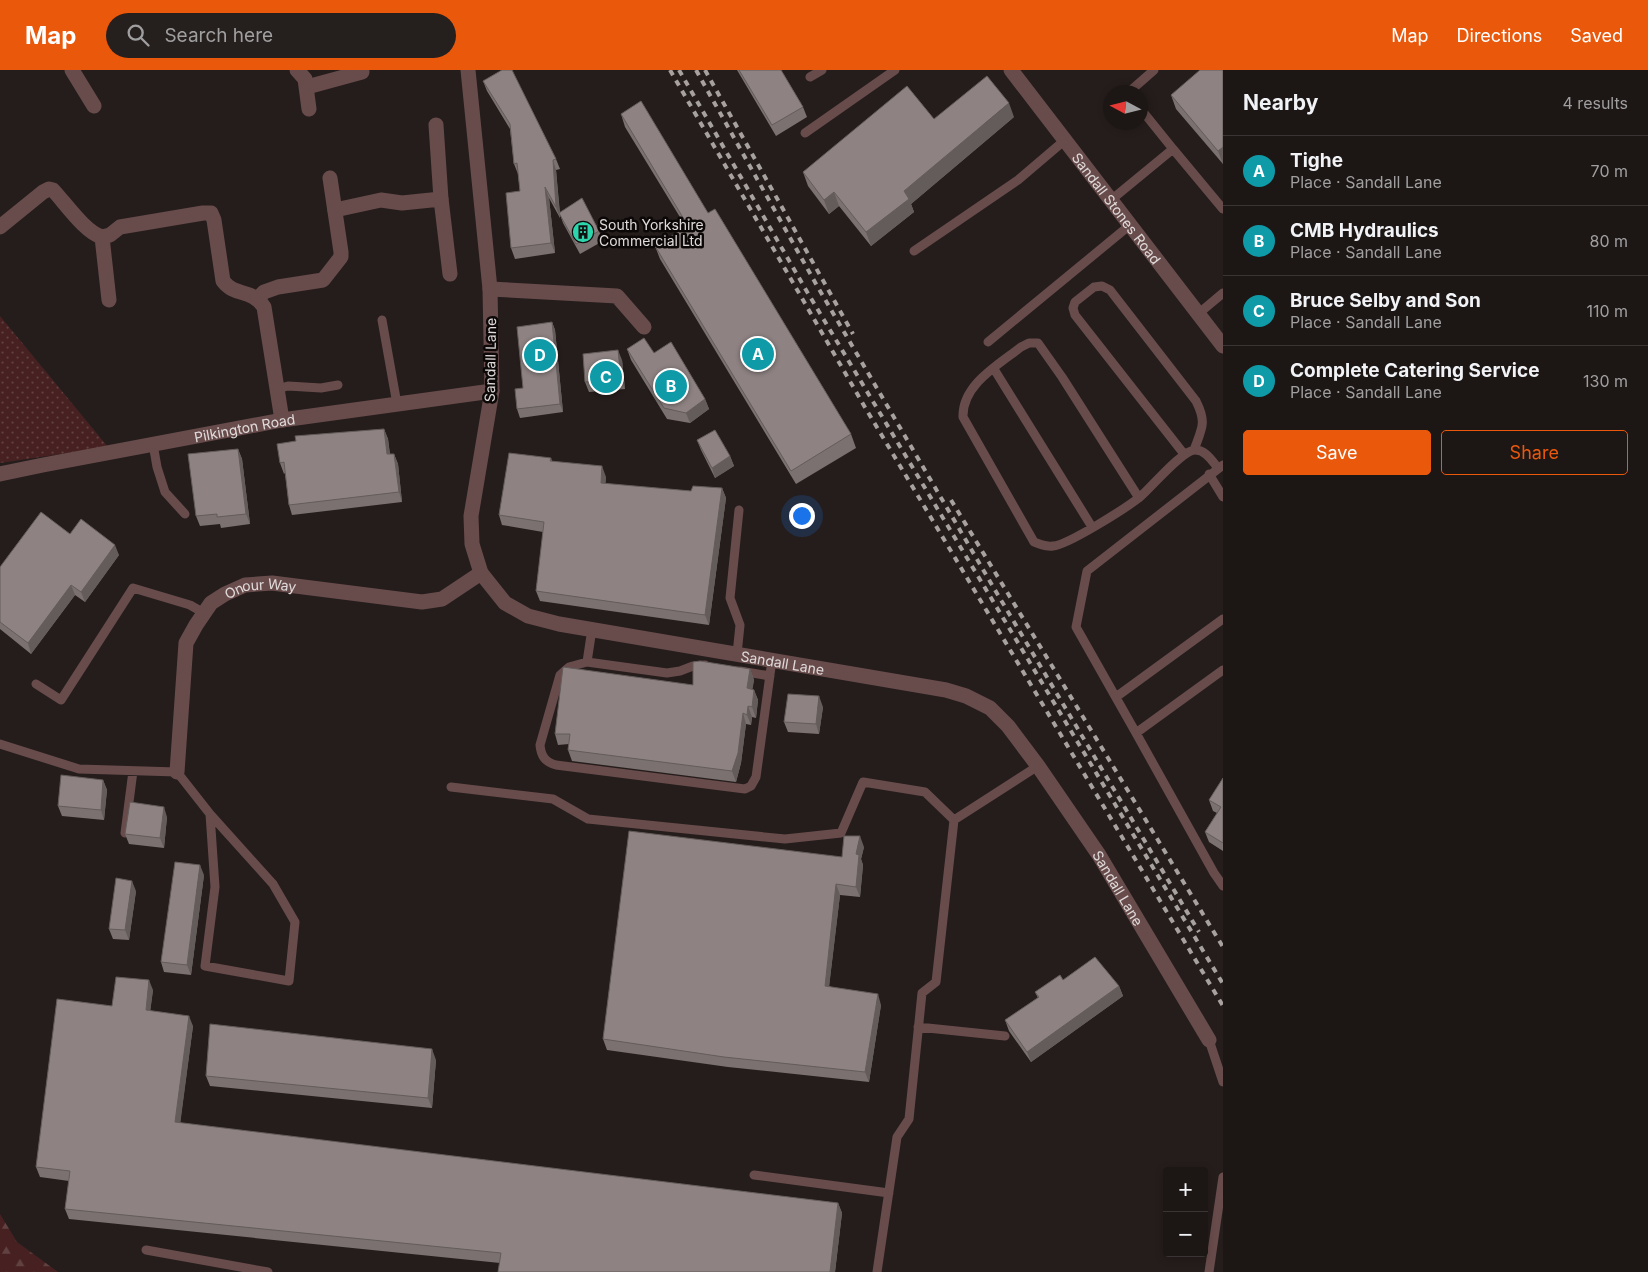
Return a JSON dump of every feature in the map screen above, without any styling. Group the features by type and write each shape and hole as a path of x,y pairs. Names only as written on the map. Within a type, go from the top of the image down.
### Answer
{"street":[{"path":"72,70 94,106"},
{"path":"297,70 305,79 310,109"},
{"name":"Sandall Lane","path":"468,70 490,289 492,391 471,516 472,544 481,573 506,603 528,616 592,629 946,690 966,696 990,708 1008,726 1038,766 1099,855 1208,1040"},
{"name":"Sandall Stones Road","path":"1011,70 1223,346"},
{"path":"307,87 362,72"},
{"path":"436,125 441,199 450,274"},
{"path":"258,298 264,292 278,287 323,280 341,257 330,178"},
{"path":"0,227 49,189 53,190 87,228 95,235 102,237 110,235 120,227 134,224 204,213 211,214 214,220 223,281 229,288 258,298 264,307 282,420"},
{"path":"335,210 381,200 402,204 441,199"},
{"path":"102,237 109,300"},
{"path":"490,289 617,296 644,327"},
{"name":"Pilkington Road","path":"0,474 43,464 282,420 492,391"},
{"name":"Onour Way","path":"177,772 186,643 211,604 225,594 245,585 272,583 422,602 442,599 481,573"}],"lane":[{"path":"810,78 822,70"},
{"path":"806,133 896,70"},
{"path":"1137,85 1154,70"},
{"path":"1148,118 1223,209"},
{"path":"914,251 1018,180 1065,140"},
{"path":"1111,200 1173,149"},
{"path":"988,342 1130,225"},
{"path":"1184,454 1075,314 1073,308 1075,302 1094,286 1102,286 1110,290 1196,401 1202,415 1203,426 1194,450"},
{"path":"1198,314 1223,293"},
{"path":"382,320 397,404"},
{"path":"1139,498 1062,377 1038,344 1029,343 1020,347 975,385 966,398 963,407 964,417 1034,542 1044,546 1054,546 1069,542 1139,498 1184,454 1194,450 1206,453 1220,467 1087,571 1076,627 1223,886"},
{"path":"994,369 1092,527"},
{"path":"277,389 288,386 321,388 338,384"},
{"path":"153,444 157,467 165,492 185,514"},
{"path":"1209,474 1223,496"},
{"path":"737,654 740,626 730,598 740,510"},
{"path":"36,684 61,700 133,588 190,605 204,613"},
{"path":"1116,697 1223,619"},
{"path":"587,662 592,629"},
{"path":"716,666 693,666 680,671 666,673 587,662 569,667 560,675 540,745 545,760 556,765 745,789 751,786 756,777 772,660"},
{"path":"734,669 770,676"},
{"path":"1136,733 1223,670"},
{"path":"0,744 79,769 177,772 210,814 273,884 295,922 288,981 205,966 216,887 210,814"},
{"path":"954,820 1038,766"},
{"path":"125,833 133,771"},
{"path":"451,787 554,799 588,819 786,839 841,833 863,782 925,792 954,820"},
{"path":"877,1272 897,1137 909,1119 922,993 936,982 954,820"},
{"path":"918,1026 1005,1036"},
{"path":"1208,1040 1223,1082"},
{"path":"754,1175 889,1193"},
{"path":"1209,1272 1223,1177"},
{"path":"146,1250 268,1272"}],"green space":[{"path":"0,316 108,447 0,463"},
{"path":"0,1214 17,1242 58,1272 0,1272"}],"building":[{"path":"502,70 512,70 556,159 553,160 556,207 545,187 551,243 511,248 506,193 520,191 517,163 514,164 510,124 483,81"},
{"path":"739,70 781,70 803,107 772,125"},
{"path":"1200,70 1223,70 1223,147 1218,151 1171,95"},
{"path":"987,76 1009,103 904,191 909,199 866,232 834,192 824,200 803,172 907,86 934,119"},
{"path":"641,101 708,213 715,209 851,434 791,471 655,246 688,226 621,114"},
{"name":"South Yorkshire Commercial Ltd","path":"582,198 599,231 576,244 559,213"},
{"path":"552,322 560,404 517,409 515,389 523,388 517,327"},
{"path":"644,338 654,353 671,342 705,399 686,413 664,408 627,349"},
{"path":"618,350 621,379 585,382 583,354"},
{"path":"384,429 387,454 394,454 399,492 289,505 284,462 280,463 277,444 296,441 295,436"},
{"path":"715,430 730,456 712,468 697,440"},
{"path":"238,449 246,514 217,517 217,514 196,516 188,454"},
{"path":"509,453 551,458 550,461 602,466 601,483 691,491 693,486 722,488 705,615 536,591 544,522 499,515"},
{"path":"41,512 70,534 81,519 115,545 81,592 71,585 28,643 0,622 0,567"},
{"path":"700,661 750,669 747,688 754,690 752,707 748,706 747,715 743,713 738,753 732,771 568,750 570,734 555,734 563,667 693,685 693,662"},
{"path":"788,694 819,696 816,724 784,722"},
{"path":"61,775 103,780 101,810 58,806"},
{"path":"1223,778 1223,843 1205,832 1221,807 1209,800"},
{"path":"130,802 164,807 160,838 125,834"},
{"path":"629,831 842,857 844,836 860,836 856,854 859,855 856,887 836,884 825,986 878,994 865,1072 724,1057 603,1039"},
{"path":"175,862 200,865 187,965 161,962"},
{"path":"116,878 132,881 125,930 109,929"},
{"path":"1095,957 1119,986 1027,1052 1005,1020 1039,997 1035,992 1060,975 1063,980"},
{"path":"116,977 149,980 146,1010 189,1016 175,1122 838,1203 830,1272 498,1272 501,1253 65,1209 70,1171 36,1167 57,999 112,1006"},
{"path":"210,1024 432,1049 428,1098 206,1076"}],"railway":[{"path":"670,70 866,409 1223,1006"},
{"path":"679,70 806,290 1223,984"},
{"path":"696,70 816,284 995,590 1199,932"},
{"path":"705,70 853,334"},
{"path":"951,500 1223,947"}],"place":[{"name":"South Yorkshire Commercial Ltd","path":"583,232"},
{"name":"Tighe","path":"758,354"},
{"name":"Complete Catering Service","path":"540,355"},
{"name":"Bruce Selby and Son","path":"606,377"},
{"name":"CMB Hydraulics","path":"671,386"}]}
